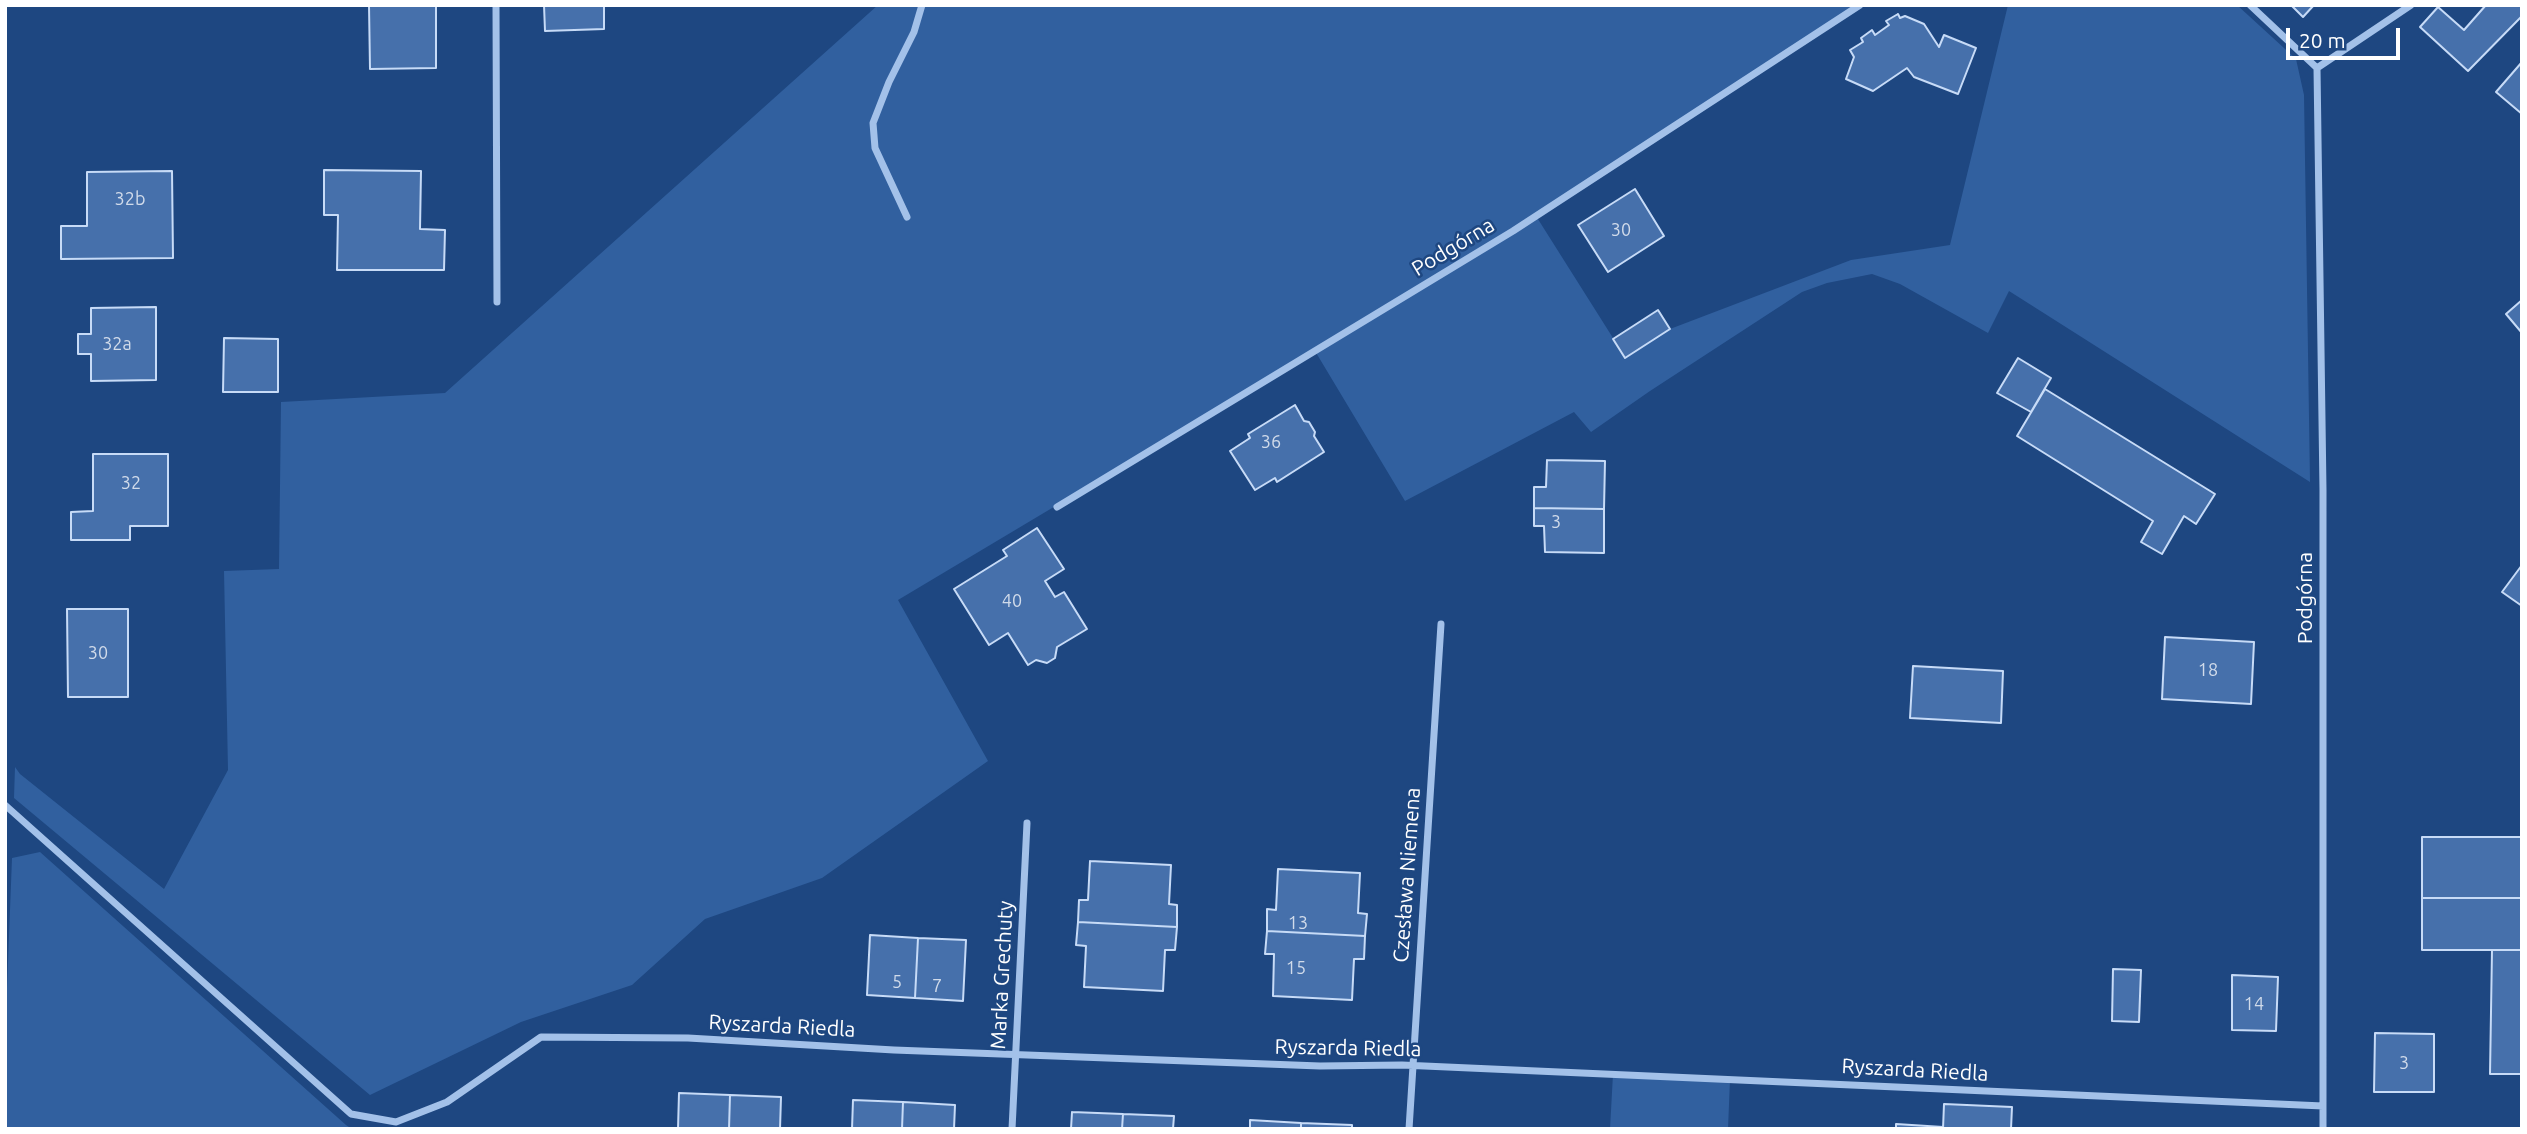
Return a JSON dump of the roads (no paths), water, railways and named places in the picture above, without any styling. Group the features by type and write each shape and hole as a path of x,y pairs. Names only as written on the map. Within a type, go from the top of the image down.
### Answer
{"street":[{"path":"496,5 497,302"},
{"path":"907,217 874,148 873,123 889,82 914,32 922,5"},
{"name":"Podgórna","path":"1057,507 1513,231 1860,5"},
{"path":"2250,5 2317,68 2411,5"},
{"name":"Podgórna","path":"2317,68 2323,490 2323,1129"},
{"name":"Czesława Niemena","path":"1409,1129 1441,624"},
{"name":"Ryszarda Riedla","path":"5,805 351,1114 396,1122 447,1102 541,1037 688,1038 1016,1055 1320,1066 1413,1065 2323,1106"},
{"name":"Marka Grechuty","path":"1012,1129 1027,822"}]}
